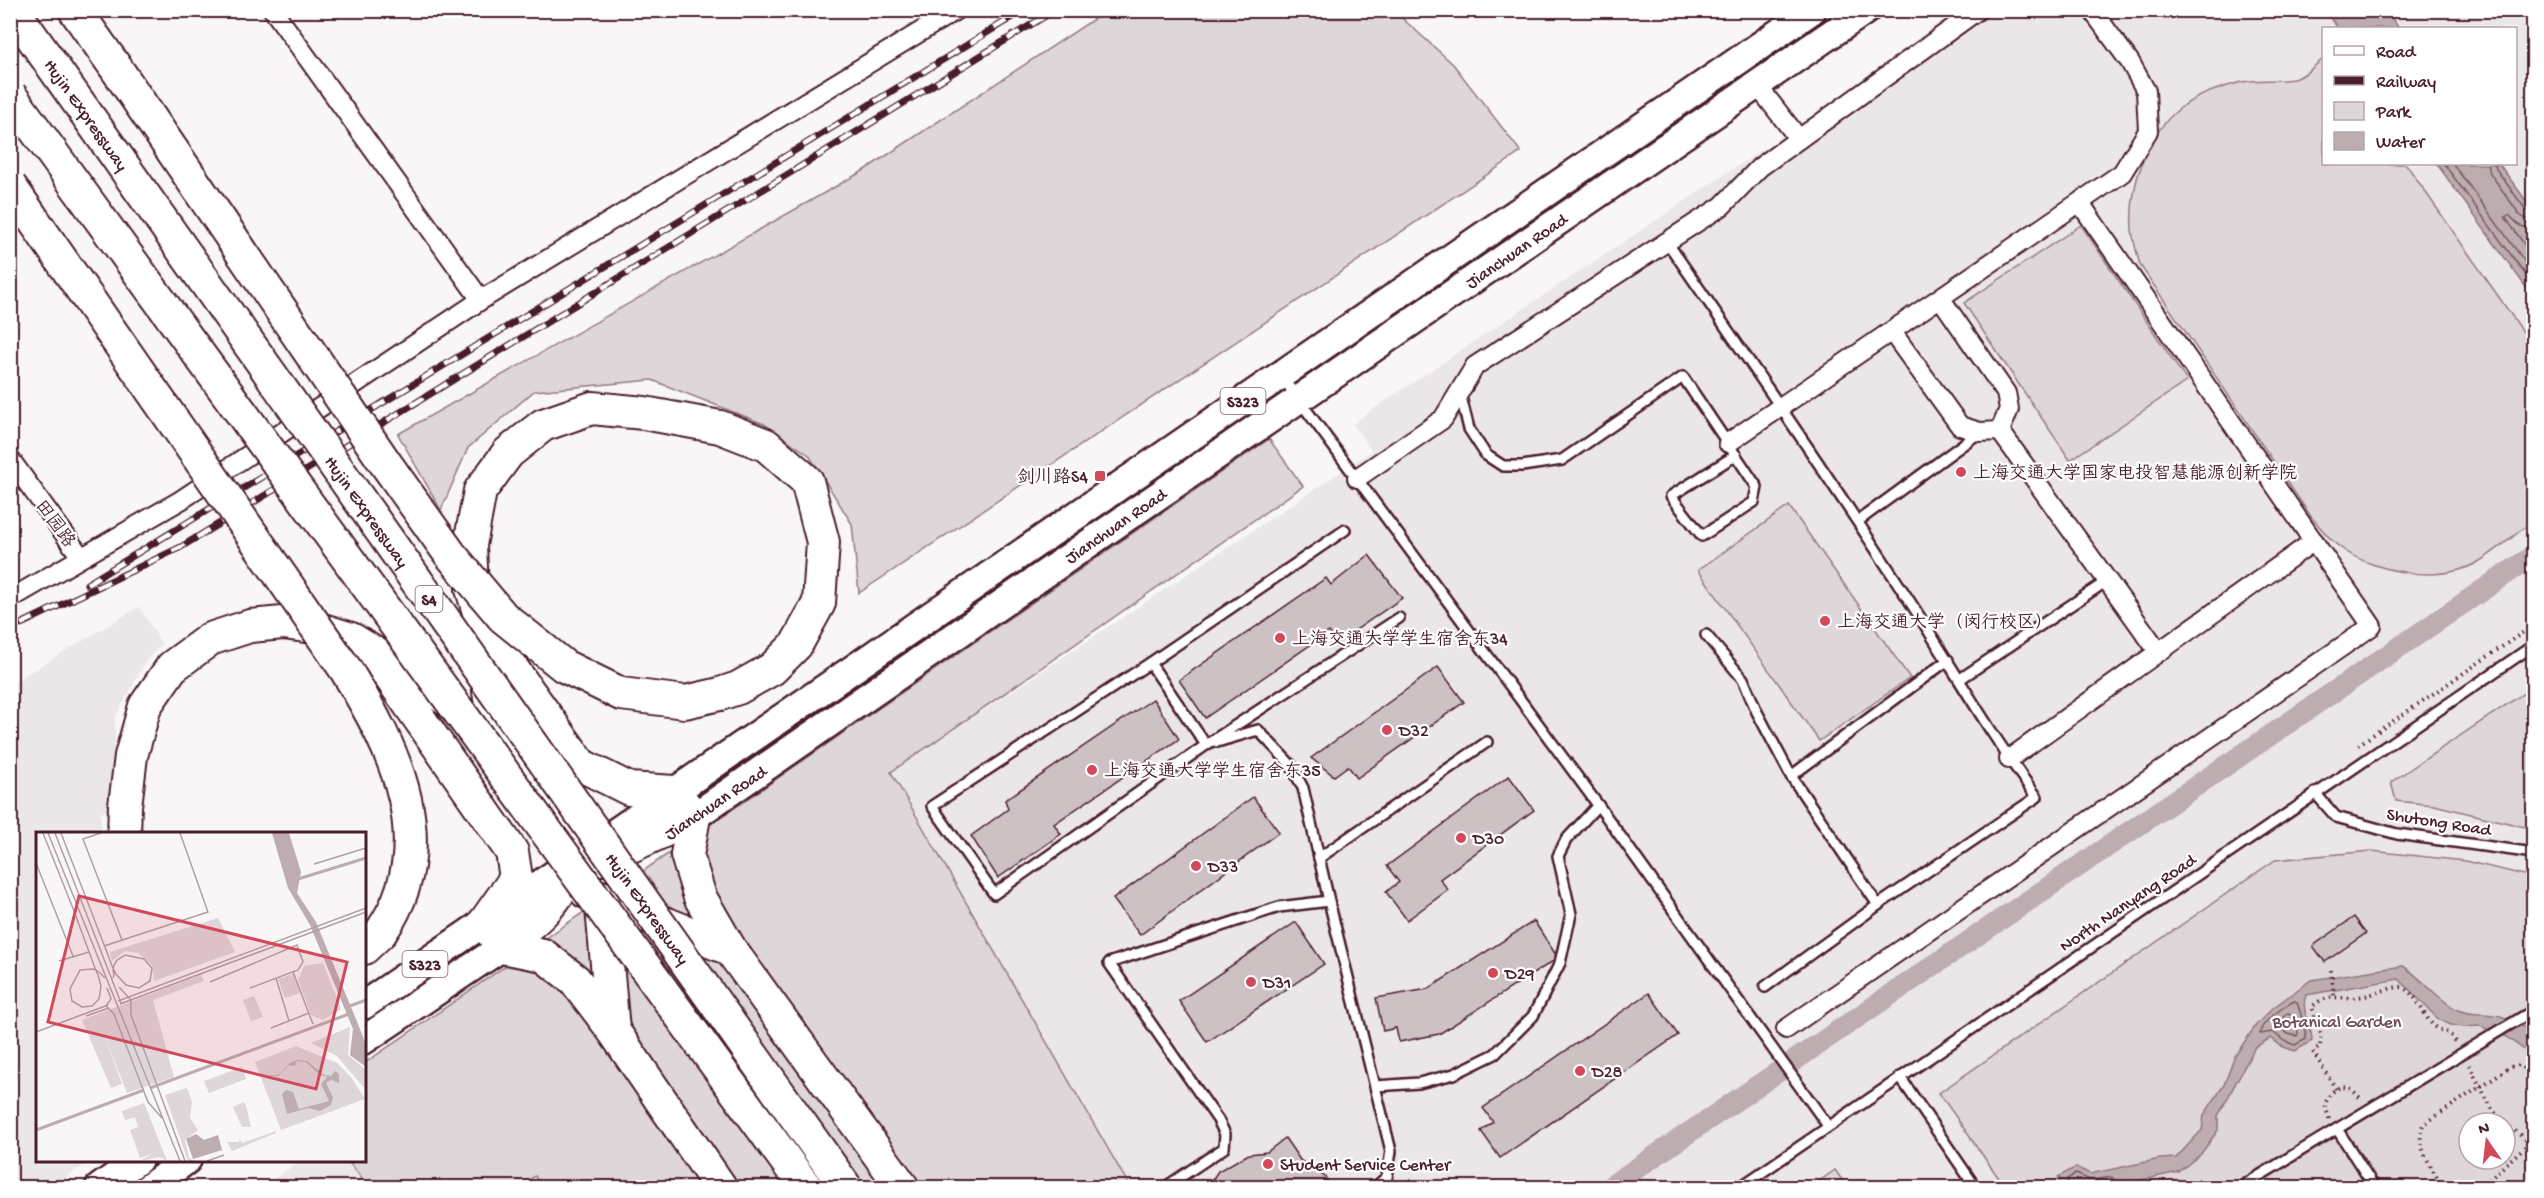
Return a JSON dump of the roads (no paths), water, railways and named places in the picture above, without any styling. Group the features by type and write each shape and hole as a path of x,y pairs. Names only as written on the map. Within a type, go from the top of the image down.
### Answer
{"highway":[{"name":"Hujin Expressway","path":"13,10 846,1188"},
{"path":"75,10 386,465 450,554 503,617 564,666 621,694 685,702 738,688 772,669 796,645 819,603 823,542 807,481 766,445 720,427 644,412 592,408 543,425 508,453 480,491 470,545 472,590 489,636 580,765 629,789 674,792 694,818 687,855 700,897 730,949 903,1188"},
{"name":"Hujin Expressway","path":"10,95 806,1188"},
{"path":"10,186 346,670 371,711 405,790 411,839 406,878 396,911 373,940"},
{"path":"124,832 130,756 145,706 172,667 210,639 250,626 284,623 313,627 351,639 425,684 458,708 485,739 545,828 584,872 730,949"},
{"path":"489,636 486,667 496,726 556,821 584,872 613,1030"},
{"path":"375,654 512,852 516,878 494,934"},
{"path":"494,934 584,872 674,792"},
{"path":"584,872 694,818"},
{"path":"494,934 543,955 575,980 613,1030 721,1188"}],"main road":[{"name":"Jianchuan Road","path":"674,792 1812,10"},
{"name":"Jianchuan Road","path":"694,818 1866,10"},
{"name":"S323","path":"366,1004 494,934"},
{"path":"366,1038 494,934"},
{"path":"99,1188 137,1162"},
{"path":"148,1188 186,1162"}],"street":[{"path":"273,10 481,300"},
{"path":"10,599 181,500 481,300 956,10"},
{"path":"1357,478 1443,419 1475,366 1722,206 1760,167 1978,10"},
{"path":"1732,449 1781,407 2122,173 2148,131 2146,91 2130,62 2092,10"},
{"path":"1757,85 1798,139"},
{"path":"1786,1029 2372,626 2080,203"},
{"path":"1941,299 2006,393 2009,409 2000,431"},
{"path":"1892,332 1960,426 1980,432 2000,431"},
{"path":"2000,431 2158,651"},
{"name":"田园路","path":"10,459 81,557"},
{"path":"2009,759 2314,541"}],"lane":[{"path":"1667,242 1858,521 2009,759 2037,797 1878,905 1765,987"},
{"path":"1281,375 1598,805 1828,1126"},
{"path":"1460,391 1469,429 1486,455 1503,465 1522,466 1562,460 1683,377 1732,449 1757,487 1754,502 1702,536 1671,496 1732,449"},
{"path":"1858,521 1980,432"},
{"path":"1345,530 1150,663 932,806 994,894 1206,745 1399,618"},
{"path":"1960,679 2107,581"},
{"path":"1706,635 1743,678 1757,712 1791,776 1878,905"},
{"name":"North Nanyang Road","path":"1739,1188 2534,645"},
{"path":"1791,776 1948,660"},
{"path":"1150,663 1206,745"},
{"path":"1206,745 1258,730 1291,765 1303,788 1391,1151 1387,1177 1374,1188"},
{"path":"1319,858 1487,742"},
{"name":"Shutong Road","path":"2315,794 2336,817 2397,834 2534,853"},
{"path":"1376,1086 1419,1083 1454,1074 1495,1054 1533,1016 1560,963 1570,914 1558,856 1566,840 1598,805"},
{"path":"1164,1188 1224,1148 1225,1134 1218,1120 1109,963 1279,908 1329,901"},
{"path":"2239,1188 2534,1010"},
{"path":"1900,1077 1976,1188"},
{"path":"2337,1130 2375,1188"}],"water":[{"path":"2325,11 2386,11 2398,27 2337,27"},
{"path":"2438,165 2500,165 2533,210 2533,297"},
{"path":"2403,966 2458,1010 2500,1016 2526,1029 2533,1034 2533,1056 2502,1034 2480,1026 2451,1025 2438,1019 2399,979 2306,995 2304,1007 2312,1041 2295,1051 2281,1046 2271,1038 2255,1047 2218,1116 2218,1130 2201,1154 2178,1172 2114,1186 2063,1187 2058,1177 2076,1167 2090,1174 2160,1159 2176,1158 2202,1130 2204,1115 2224,1085 2235,1056 2256,1025 2274,1007 2311,980"}],"waterway":[{"path":"1608,1188 2534,555"}],"railway":[{"path":"87,584 1024,10"},
{"path":"21,624 181,547 1055,10"}],"place":[{"name":"上海交通大学国家电投智慧能源创新学院","path":"1961,472"},
{"name":"剑川路S4","path":"1100,476"},
{"name":"上海交通大学（闵行校区）","path":"1825,621"},
{"name":"上海交通大学学生宿舍东34","path":"1280,638"},
{"name":"D32","path":"1387,730"},
{"name":"上海交通大学学生宿舍东35","path":"1092,770"},
{"name":"D30","path":"1461,838"},
{"name":"D33","path":"1196,866"},
{"name":"D29","path":"1493,973"},
{"name":"D31","path":"1251,982"},
{"name":"D28","path":"1580,1071"},
{"name":"Student Service Center","path":"1268,1164"}],"park label":[{"name":"Botanical Garden","path":"2337,1021"}]}
